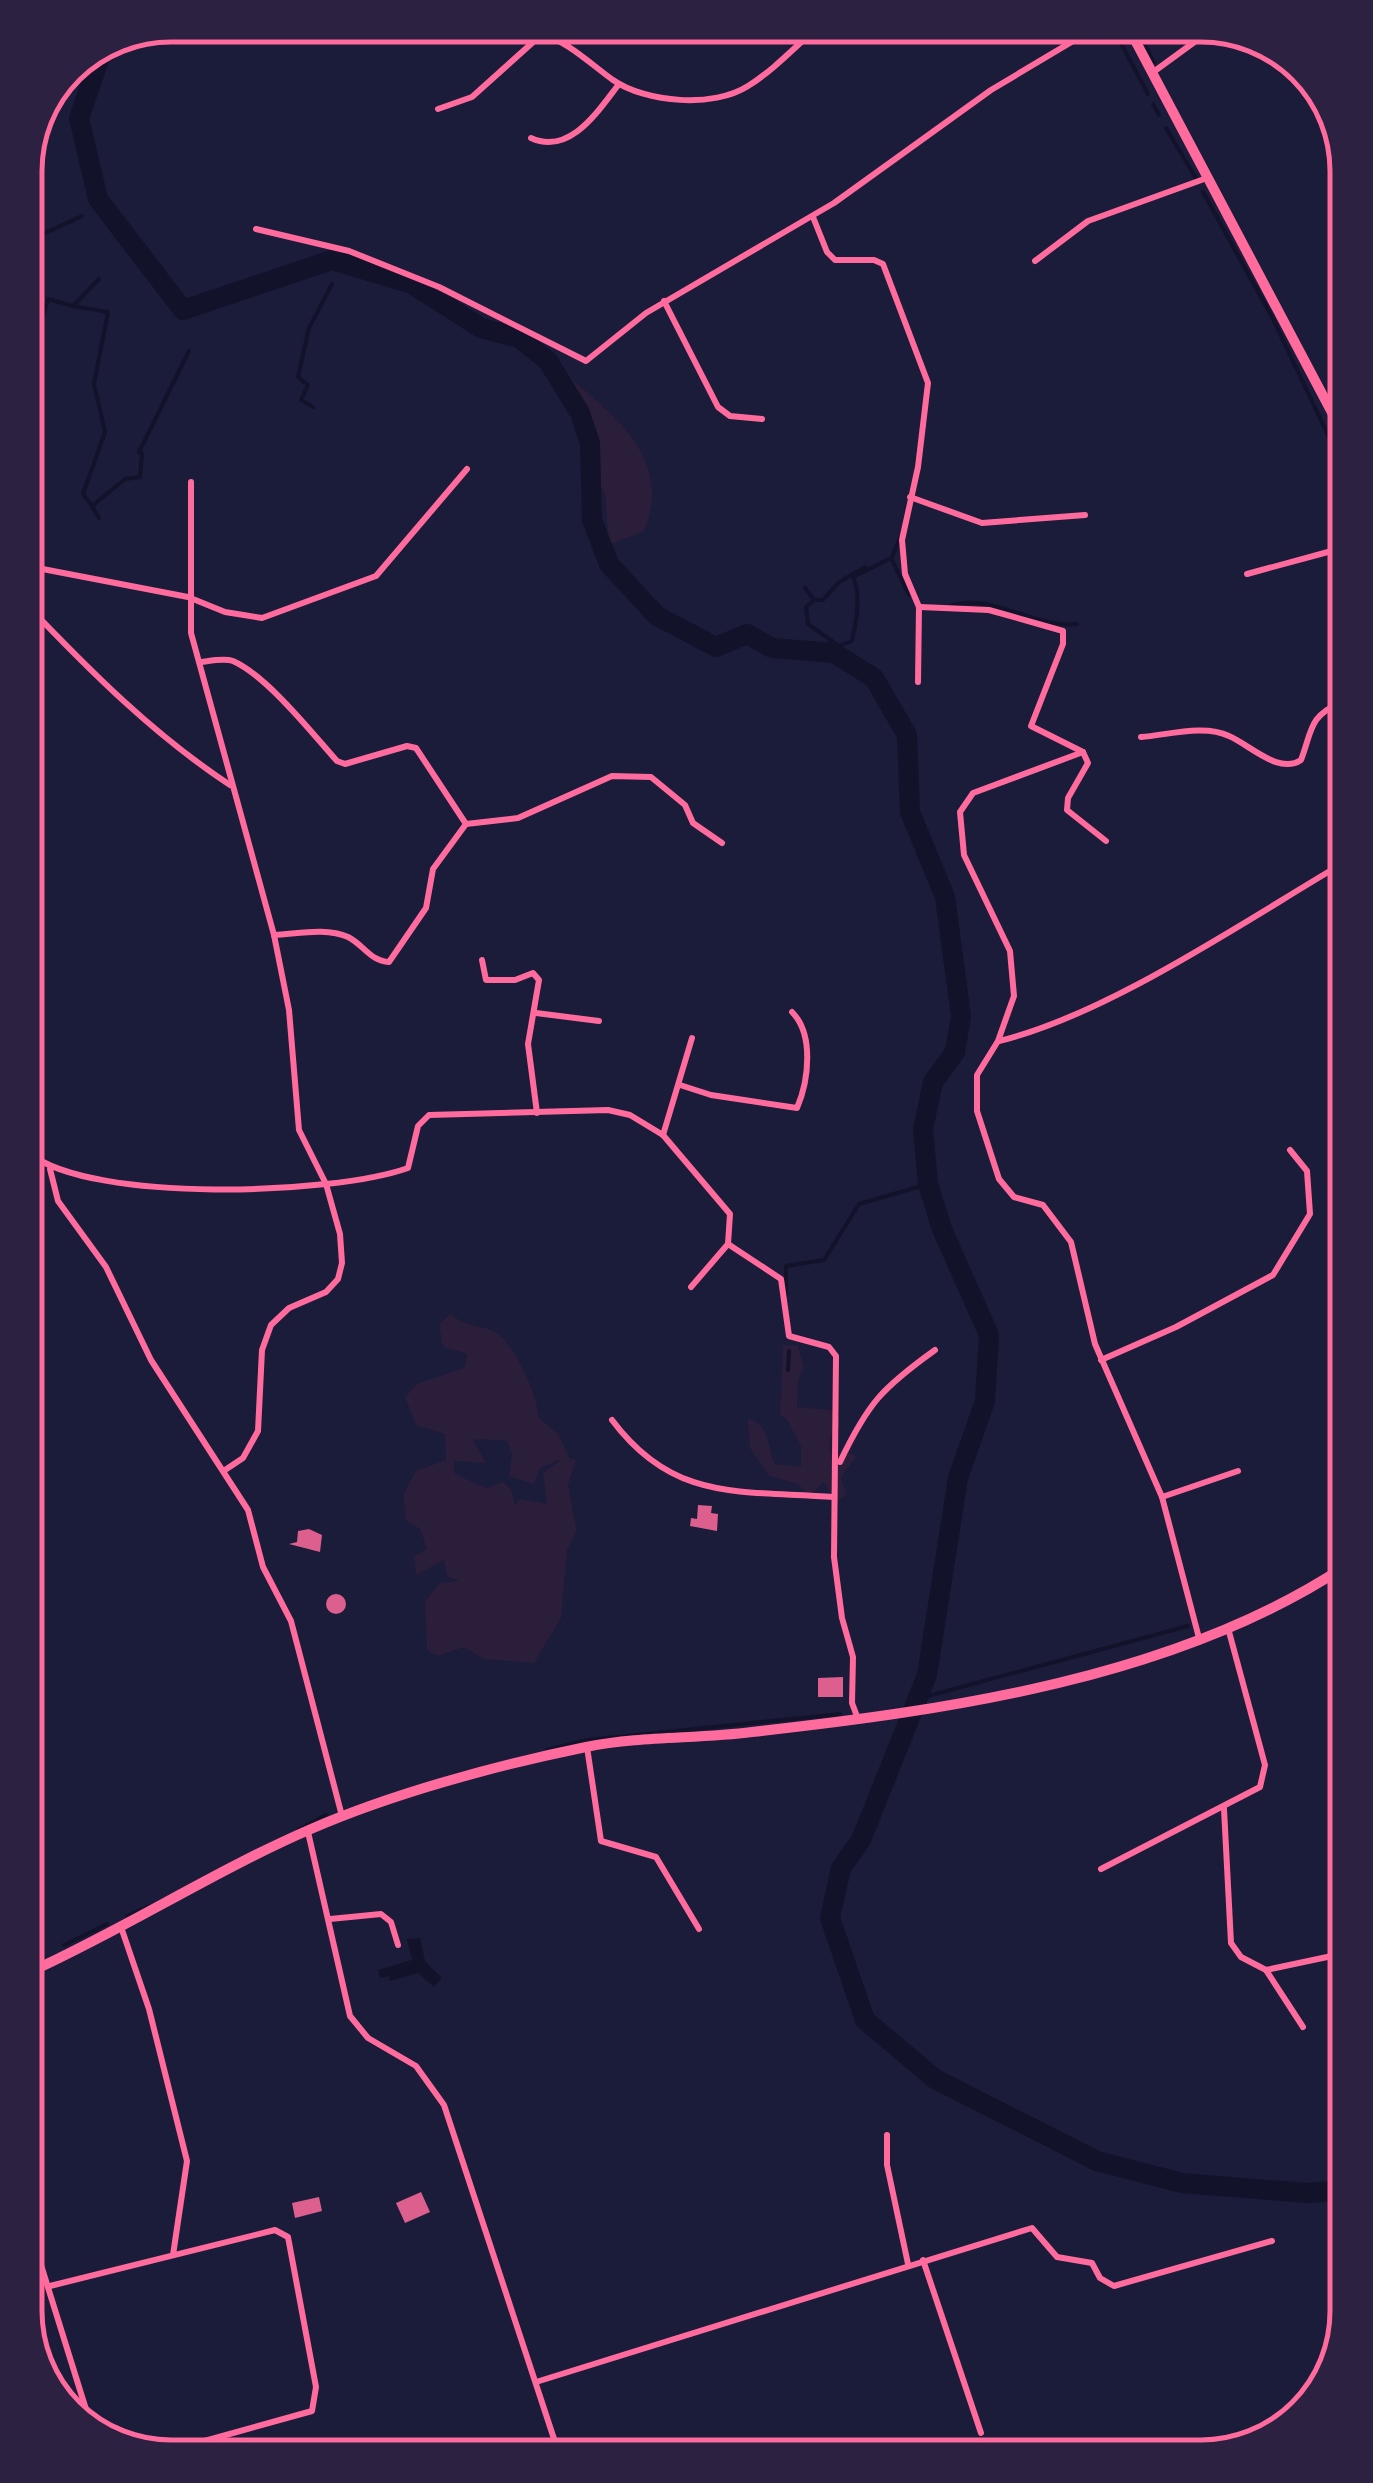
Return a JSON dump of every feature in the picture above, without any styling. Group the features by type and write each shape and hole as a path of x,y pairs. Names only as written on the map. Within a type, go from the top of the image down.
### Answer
{"main road":[{"path":"1136,43 1330,409"},
{"path":"42,1966 342,1816 587,1747 858,1720 1058,1683 1200,1640 1296,1598 1330,1575"}],"street":[{"path":"438,110 472,97 532,42"},
{"path":"552,42 619,84 654,96 688,99 750,86 800,43"},
{"path":"256,229 330,244 438,287 586,361 664,301 813,217 991,90 1070,43"},
{"path":"1152,72 1193,43"},
{"path":"530,138 543,144 564,139 589,122 619,84"},
{"path":"1035,261 1088,221 1208,177"},
{"path":"813,217 826,252 835,260 878,260 883,264 926,374 928,396 902,560 919,607 918,682"},
{"path":"664,301 718,407 730,416 762,419"},
{"path":"43,569 188,597 235,614 262,618 376,576 468,470"},
{"path":"190,482 191,633 274,936 289,1010 299,1130 326,1184 340,1234 338,1279 326,1292 289,1308 271,1325 262,1350 258,1431 244,1458 225,1470"},
{"path":"910,497 982,523 1085,516"},
{"path":"1248,574 1330,551"},
{"path":"919,607 990,610 1060,627 1063,644 1031,726 1083,752 1088,764 1066,806 1106,841"},
{"path":"43,621 119,698 183,754 230,784"},
{"path":"201,662 232,661 270,690 345,764 406,746 416,748 466,824"},
{"path":"1141,737 1212,730 1280,764 1294,765 1302,760 1307,732 1319,712 1330,707"},
{"path":"1083,752 973,792 963,802 960,826 964,854 1010,950 1014,996 998,1041 976,1075 977,1112 989,1157 1014,1197 1043,1205 1071,1242 1101,1360 1162,1497 1200,1640"},
{"path":"274,936 334,933 351,938 375,959 390,962 426,908 432,868 466,824 518,818 612,776 651,777 685,806 693,824 722,844"},
{"path":"998,1041 1027,1034 1095,1004 1330,871"},
{"path":"482,960 486,980 515,980 533,973 540,989 528,1044 537,1113"},
{"path":"680,1085 711,1095 797,1108 808,1041 803,1022 792,1012"},
{"path":"536,1014 599,1021"},
{"path":"664,1135 692,1038"},
{"path":"43,1164 50,1170 108,1182 220,1188 326,1184 408,1168 418,1126 429,1115 608,1110 630,1115 664,1135 730,1214 728,1244 691,1287"},
{"path":"1101,1360 1176,1327 1273,1275 1310,1214 1307,1171 1290,1150"},
{"path":"50,1170 58,1201 106,1267 150,1360 248,1510 262,1567 291,1622 342,1816"},
{"path":"728,1244 781,1279 789,1336 833,1350 838,1363 836,1576 853,1657 852,1702 858,1720"},
{"path":"837,1468 863,1416 885,1386 934,1350"},
{"path":"612,1420 643,1456 702,1488 834,1498"},
{"path":"1162,1497 1238,1471"},
{"path":"1102,1869 1260,1787 1265,1764 1228,1628"},
{"path":"587,1747 602,1841 656,1857 699,1929"},
{"path":"1224,1808 1231,1943 1241,1957 1266,1970 1302,2027"},
{"path":"308,1830 350,2016 357,2028 416,2066 444,2105 555,2440"},
{"path":"330,1919 381,1914 390,1922 398,1945"},
{"path":"121,1925 149,2008 187,2161 173,2255"},
{"path":"1266,1970 1330,1956"},
{"path":"887,2135 887,2164 908,2264"},
{"path":"536,2382 1032,2228 1057,2256 1092,2263 1100,2278 1114,2286 1272,2240"},
{"path":"50,2286 283,2231 298,2286 316,2398 312,2411 211,2440"},
{"path":"923,2260 981,2433"},
{"path":"42,2264 86,2409"}],"shaded area":[{"path":"545,357 609,412 642,453 650,476 652,502 644,531 609,545 605,494 586,458 579,419"},
{"path":"451,1313 460,1321 489,1329 503,1338 524,1371 539,1418 559,1435 569,1458 576,1460 568,1485 577,1531 567,1550 561,1618 534,1663 484,1659 464,1647 437,1656 427,1650 425,1602 439,1583 459,1581 447,1576 444,1560 416,1575 414,1556 427,1549 420,1529 406,1520 403,1495 416,1471 446,1460 445,1434 416,1425 405,1397 417,1384 464,1368 467,1354 443,1347 439,1325","holes":["473,1440 507,1441 512,1454 509,1476 534,1484 540,1468 563,1458 543,1473 547,1504 520,1499 515,1505 511,1489 503,1482 486,1488 455,1474 453,1461 486,1463"]},
{"path":"783,1345 798,1346 804,1367 798,1380 797,1407 830,1410 838,1415 840,1426 831,1434 829,1450 833,1455 851,1453 856,1457 841,1477 846,1494 837,1502 823,1482 814,1492 806,1493 798,1484 769,1476 750,1448 748,1418 764,1431 775,1464 801,1467 801,1446 786,1418 780,1415"},
{"path":"420,1938 425,1961 442,1978 434,1987 418,1973 390,1981 389,1976 380,1978 378,1970 412,1960 407,1939"}],"building":[{"path":"698,1505 712,1506 711,1513 718,1514 717,1531 690,1526 691,1518 697,1519"},
{"path":"309,1529 322,1535 320,1552 289,1544 297,1542 298,1531"},
{"path":"336,1594 346,1604 336,1614 326,1604"},
{"path":"843,1677 843,1697 818,1697 818,1678"},
{"path":"421,2192 430,2212 405,2223 396,2203"},
{"path":"319,2197 322,2211 295,2218 292,2203"}],"waterway":[{"path":"1121,43 1148,94"},
{"path":"1144,43 1154,62"},
{"path":"97,67 79,118 98,199 183,310 332,260 412,284 481,328 519,338 548,361 580,413 590,443 592,520 609,564 657,616 716,647 747,634 772,648 834,653 874,678 907,735 910,812 945,897 961,1016 955,1052 933,1082 923,1129 928,1184 942,1229 989,1335 985,1401 958,1478 927,1675 861,1840 841,1868 830,1918 865,2020 935,2079 1097,2161 1182,2183 1307,2193 1330,2191"},
{"path":"1153,104 1159,115"},
{"path":"1166,128 1197,180"},
{"path":"1203,192 1272,317 1330,439"},
{"path":"43,234 82,216"},
{"path":"43,316 48,299 73,306 99,279"},
{"path":"313,407 301,400 308,385 298,377 309,328 332,284"},
{"path":"73,306 108,312 94,384 105,432 83,494 92,506"},
{"path":"99,518 92,506 125,479 140,477 139,452 189,351"},
{"path":"892,557 900,538"},
{"path":"839,646 852,641 854,632 858,599 853,577 891,558 909,595"},
{"path":"814,600 823,600 838,583 865,567"},
{"path":"805,588 814,600 806,607 808,624 839,646 852,664"},
{"path":"950,606 982,604 1045,621 1077,624"},
{"path":"786,1295 786,1266 824,1260 859,1204 928,1184"},
{"path":"788,1370 789,1351"},
{"path":"917,1699 1188,1626"},
{"path":"547,1750 588,1740 840,1714"},
{"path":"298,1830 326,1815"},
{"path":"127,1916 150,1906"},
{"path":"64,1945 107,1924"}]}
